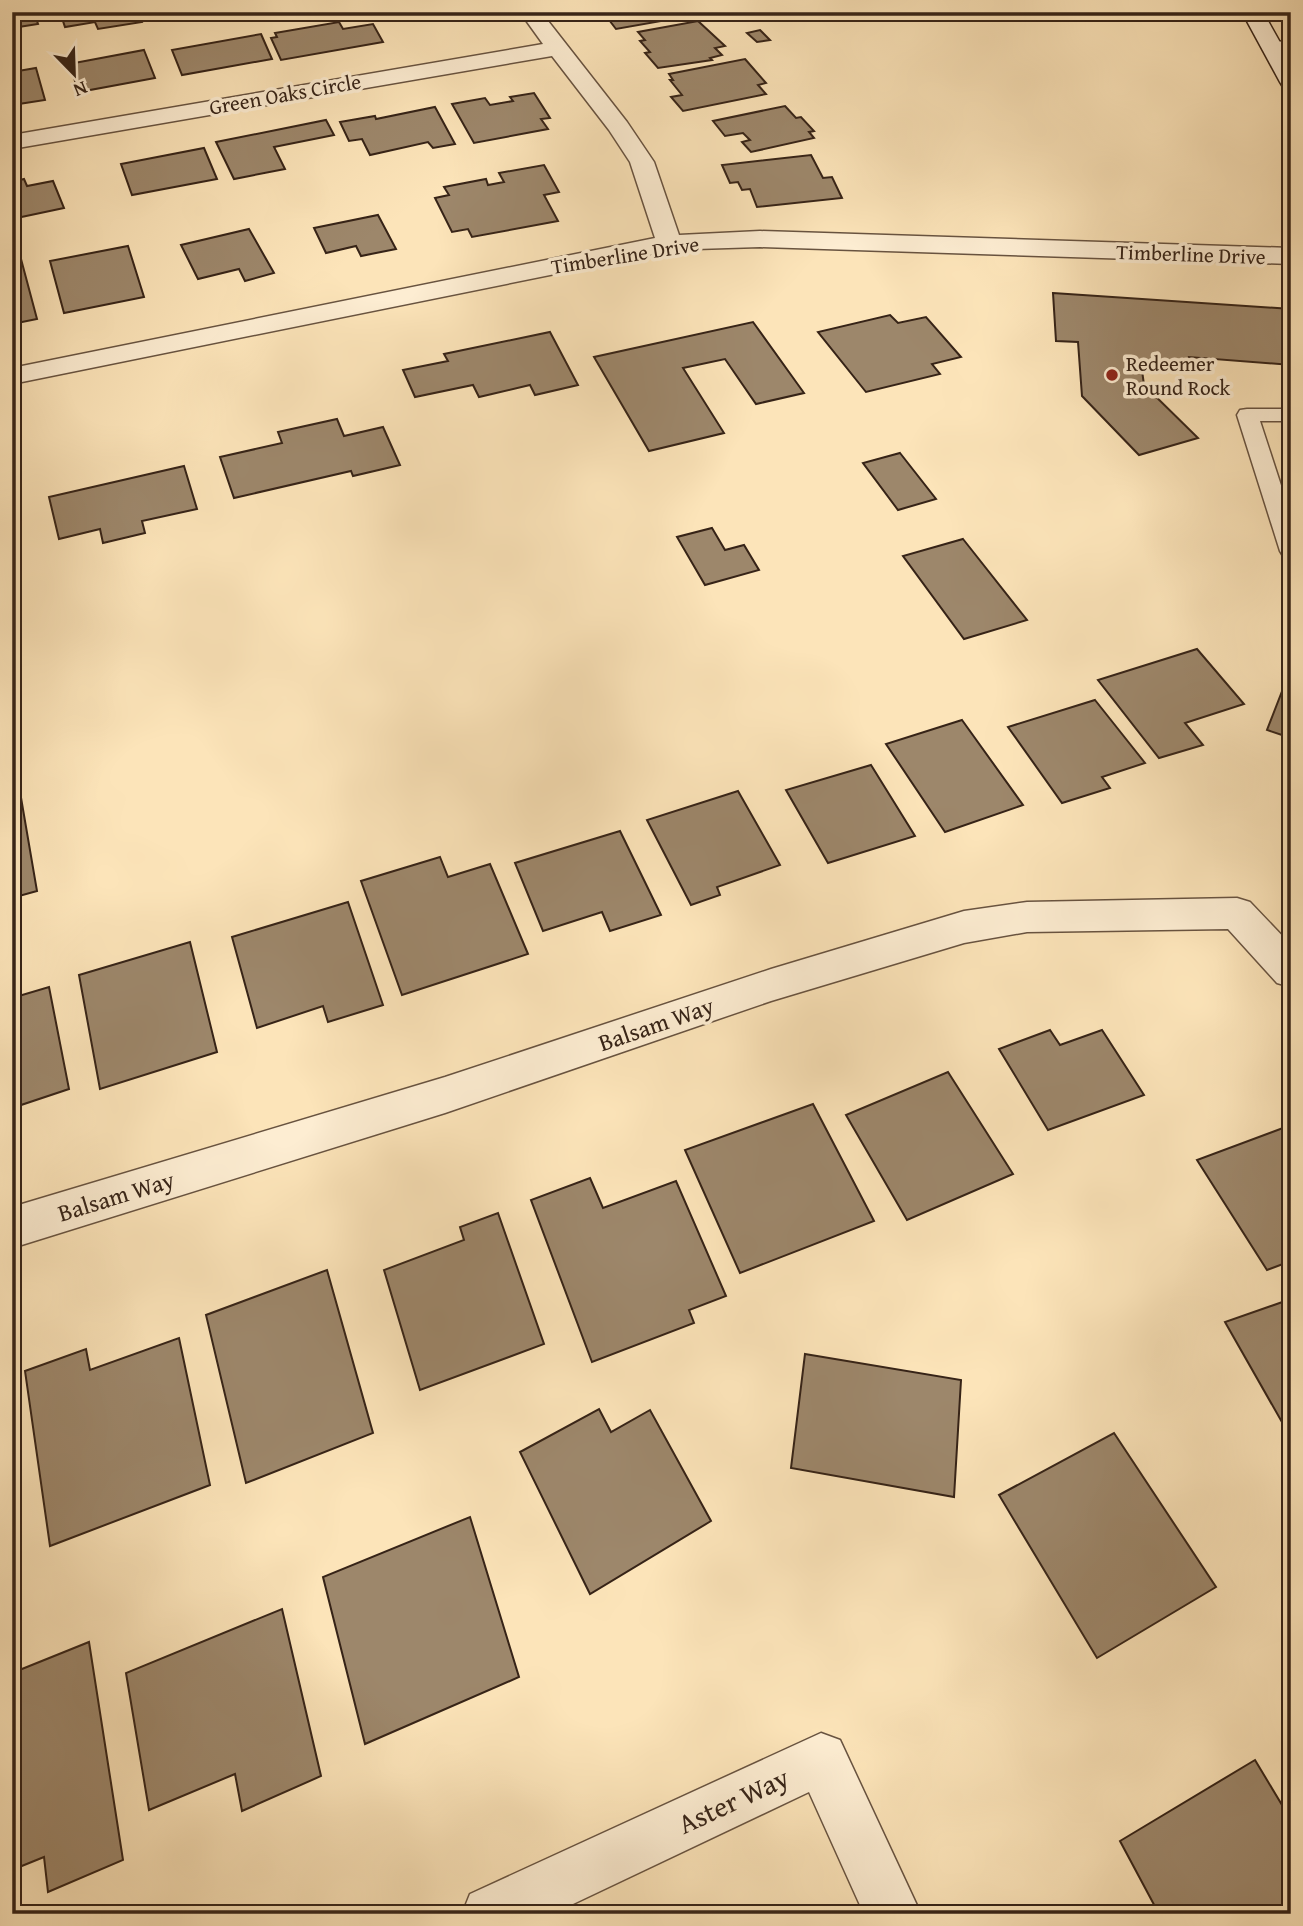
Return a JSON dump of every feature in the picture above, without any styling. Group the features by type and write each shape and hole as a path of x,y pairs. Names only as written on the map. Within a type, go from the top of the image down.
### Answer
{"street":[{"path":"530,12 619,127 642,162 670,245"},
{"path":"1252,12 1281,47 1291,82"},
{"name":"Green Oaks Circle","path":"12,142 558,48"},
{"name":"Timberline Drive","path":"12,376 696,241 760,239 1291,256"},
{"name":"Balsam Way","path":"12,1228 445,1095 771,985 964,927 1027,917 1237,913 1291,971"},
{"name":"Aster Way","path":"490,1914 821,1759 893,1914"}],"lane":[{"path":"1291,415 1247,415 1291,551"}],"building":[{"path":"12,12 34,12 38,24 12,28"},
{"path":"60,12 139,12 142,22 98,29 95,22 65,27"},
{"path":"603,12 683,12 684,17 616,29"},
{"path":"698,21 725,46 715,48 722,55 710,58 712,60 658,68 645,53 650,52 640,41 645,40 638,32"},
{"path":"339,22 343,29 373,24 383,42 281,60 271,38 277,37 275,33"},
{"path":"760,30 770,40 757,42 747,33"},
{"path":"261,34 272,59 182,75 172,50"},
{"path":"144,50 155,78 79,92 69,64"},
{"path":"745,59 766,83 758,85 766,94 683,111 671,97 682,95 670,80 673,80 669,74"},
{"path":"36,68 45,100 12,105 12,72"},
{"path":"534,93 550,118 541,119 548,129 474,143 452,104 485,98 490,105 513,101 510,97"},
{"path":"785,106 796,118 801,117 814,131 809,132 814,138 751,152 742,142 750,140 743,133 725,136 713,121"},
{"path":"435,107 455,144 433,148 428,142 370,155 362,139 349,141 340,122 375,116 376,119"},
{"path":"326,120 334,135 274,147 285,169 234,179 216,142"},
{"path":"204,148 217,179 132,195 121,164"},
{"path":"811,155 823,178 832,177 842,198 757,207 750,189 742,190 738,182 730,183 722,165"},
{"path":"544,165 559,192 544,195 558,221 472,237 468,229 452,232 435,198 449,195 444,187 486,179 488,185 504,182 499,173"},
{"path":"24,179 27,186 53,181 64,208 12,219 12,182"},
{"path":"378,215 396,249 361,256 356,246 326,253 314,228"},
{"path":"249,229 274,273 245,281 239,269 198,279 181,245"},
{"path":"128,246 144,297 64,313 50,261"},
{"path":"21,259 37,319 12,324 12,261"},
{"name":"Redeemer Round Rock","path":"1053,293 1291,309 1291,365 1189,357 1191,366 1141,363 1144,385 1198,438 1139,455 1082,396 1078,342 1056,341"},
{"path":"890,315 898,323 926,317 961,357 932,364 940,374 866,392 818,332"},
{"path":"753,322 804,393 756,404 725,359 683,368 724,433 649,451 594,357"},
{"path":"550,332 578,385 535,395 530,385 479,397 473,385 415,397 403,370 448,361 444,354"},
{"path":"337,419 344,436 383,427 400,465 353,476 351,471 234,498 220,457 282,443 278,432"},
{"path":"900,453 936,499 898,510 863,463"},
{"path":"184,466 197,509 142,521 145,533 103,543 100,529 59,539 49,497"},
{"path":"712,528 725,550 744,545 759,570 705,585 677,537"},
{"path":"963,539 1027,620 964,639 903,556"},
{"path":"1197,649 1244,704 1185,723 1203,745 1159,758 1098,680"},
{"path":"1286,681 1291,683 1291,738 1267,730"},
{"path":"1095,700 1145,763 1102,777 1110,788 1062,803 1008,727"},
{"path":"962,720 1023,805 945,832 886,744"},
{"path":"12,745 37,891 12,898"},
{"path":"871,765 915,836 828,863 786,790"},
{"path":"738,791 780,865 717,887 720,895 691,905 647,820"},
{"path":"620,831 661,915 610,931 602,912 543,931 515,863"},
{"path":"440,857 448,877 490,864 528,954 402,995 361,881"},
{"path":"348,902 383,1005 328,1022 323,1006 257,1028 232,937"},
{"path":"190,942 217,1052 100,1089 79,975"},
{"path":"49,987 69,1089 12,1108 12,998"},
{"path":"1050,1030 1060,1045 1102,1030 1144,1095 1048,1130 999,1049"},
{"path":"948,1072 1013,1174 907,1220 846,1115"},
{"path":"813,1104 874,1221 740,1273 685,1150"},
{"path":"1291,1125 1291,1261 1267,1270 1197,1160"},
{"path":"590,1178 603,1208 676,1181 726,1296 689,1310 694,1323 592,1362 531,1200"},
{"path":"498,1213 544,1344 420,1390 384,1270 464,1240 460,1227"},
{"path":"327,1270 373,1433 246,1483 206,1315"},
{"path":"1291,1299 1291,1438 1225,1322"},
{"path":"179,1338 210,1485 50,1546 25,1371 86,1349 90,1370"},
{"path":"805,1354 961,1380 954,1497 791,1468"},
{"path":"599,1409 611,1432 650,1410 711,1521 590,1594 520,1452"},
{"path":"1114,1433 1216,1587 1097,1658 999,1495"},
{"path":"470,1517 519,1677 365,1744 323,1577"},
{"path":"282,1609 321,1776 242,1811 235,1774 149,1810 126,1673"},
{"path":"89,1642 123,1860 48,1892 44,1857 12,1870 12,1673"},
{"path":"1255,1760 1291,1820 1291,1914 1159,1914 1120,1841"}],"place":[{"name":"Redeemer Round Rock","path":"1112,375"}]}
